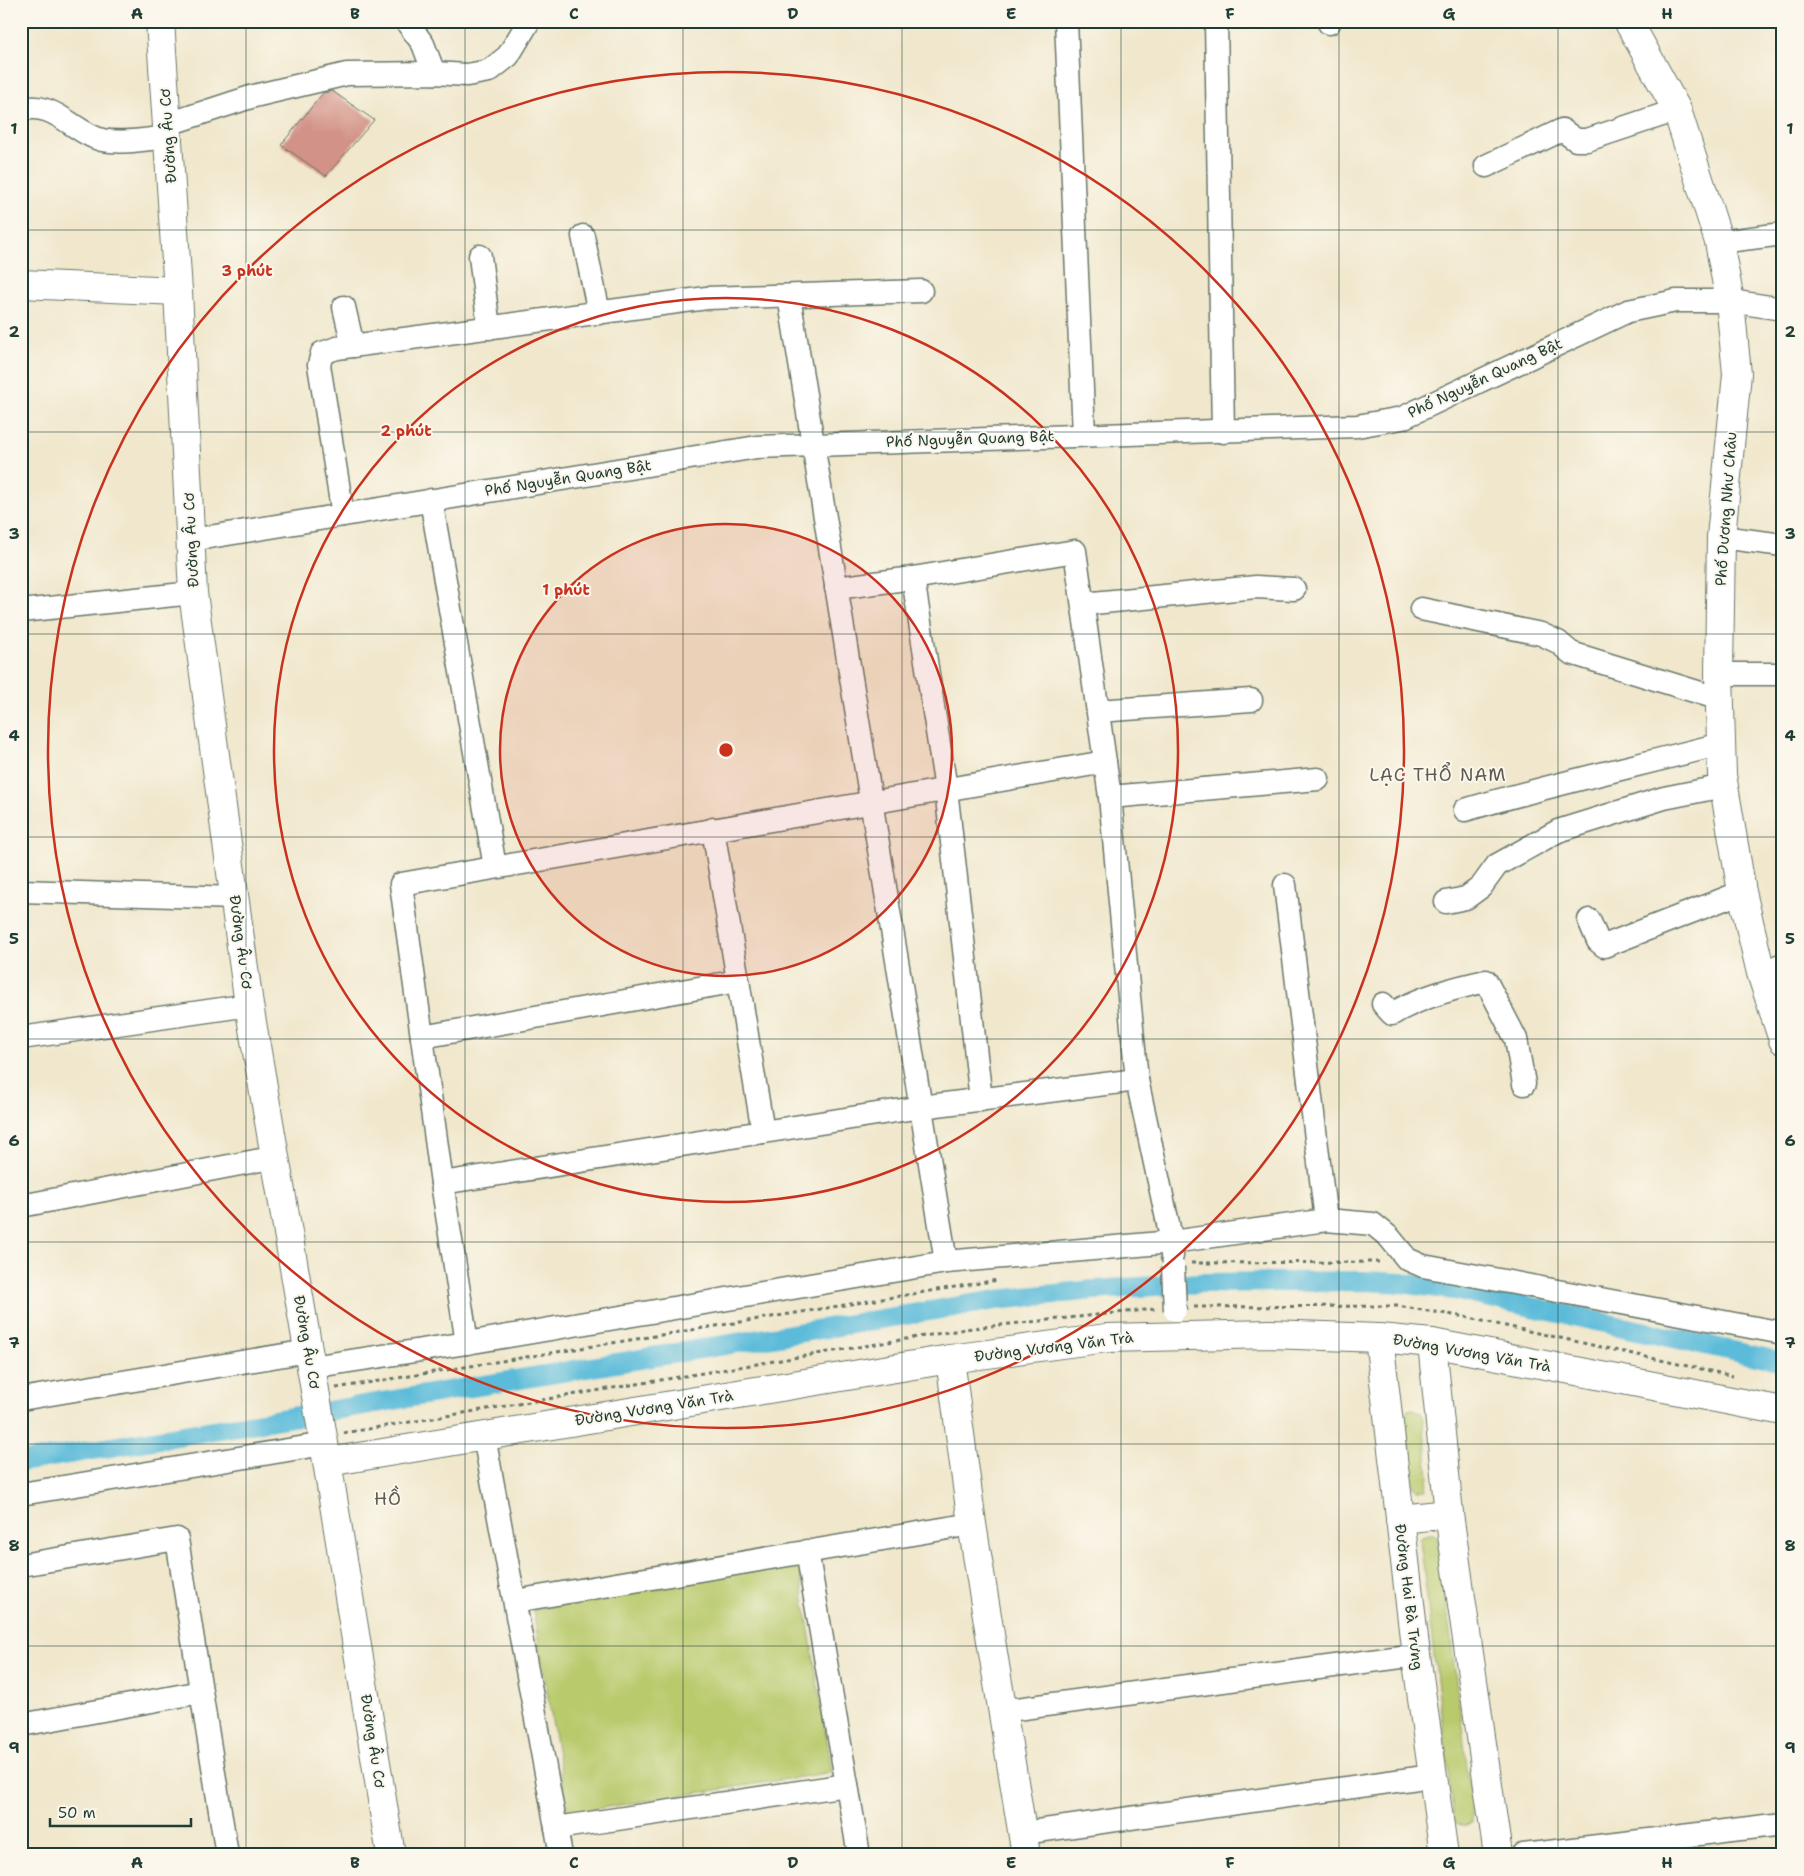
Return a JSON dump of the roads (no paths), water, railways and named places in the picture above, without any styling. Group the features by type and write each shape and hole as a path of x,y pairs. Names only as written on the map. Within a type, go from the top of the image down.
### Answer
{"main road":[{"name":"Đường Âu Cơ","path":"160,21 178,292 193,593 250,1005 326,1453 391,1855"},
{"name":"Phố Dương Như Châu","path":"1628,21 1677,110 1718,242 1730,301 1737,374 1721,537 1720,686 1724,786 1742,892 1772,969 1781,1029"},
{"path":"21,284 178,292"},
{"name":"Đường Vương Văn Trà","path":"326,1453 484,1436 950,1359 1107,1338 1176,1323 1270,1334 1379,1338 1432,1343 1783,1411"},
{"name":"Đường Hai Bà Trưng","path":"1379,1338 1416,1656 1444,1855"},
{"path":"1432,1343 1449,1514 1498,1855"},
{"path":"950,1359 972,1524 1024,1844"},
{"path":"1400,1519 1449,1514"}],"street":[{"path":"406,21 423,44 434,73"},
{"path":"21,110 30,107 44,108 87,134 103,140 168,131 254,96 331,77 348,74 467,74 489,71 508,56 529,21"},
{"path":"1066,21 1084,435"},
{"path":"1216,21 1223,432"},
{"path":"1486,166 1562,130 1576,140 1587,140 1677,110"},
{"path":"1718,242 1783,234"},
{"path":"582,236 599,313"},
{"path":"480,256 489,328"},
{"path":"343,515 319,365 322,353 353,346 707,298 921,291"},
{"path":"789,296 946,1262"},
{"name":"Phố Nguyễn Quang Bật","path":"191,540 757,447 1357,426 1402,418 1628,310 1676,300 1730,301 1783,308"},
{"path":"344,307 353,346"},
{"path":"431,500 495,867"},
{"path":"1721,537 1783,545"},
{"path":"836,588 913,578 1075,551 1110,797 1137,1080 1172,1242 1180,1265 1176,1323"},
{"path":"913,578 946,789 981,1100"},
{"path":"1083,604 1256,587 1294,589"},
{"path":"21,611 193,593"},
{"path":"1421,609 1541,634 1558,642 1572,653 1720,686 1783,674"},
{"path":"1098,711 1251,700"},
{"path":"1465,810 1521,793 1722,744"},
{"path":"467,1343 442,1183 402,884 871,801 1105,762"},
{"path":"1110,797 1318,779"},
{"path":"1446,902 1466,898 1480,887 1497,866 1558,831 1664,798 1724,786"},
{"path":"713,829 763,1132"},
{"path":"1285,885 1326,1220"},
{"path":"21,891 235,898"},
{"path":"1589,920 1598,941 1604,946 1742,892"},
{"path":"1383,1004 1392,1014 1406,1005 1458,987 1486,981 1516,1039 1524,1084"},
{"path":"422,1037 738,982"},
{"path":"21,1038 250,1005"},
{"path":"442,1183 921,1108 1137,1080"},
{"path":"21,1206 276,1157"},
{"path":"21,1399 312,1373 467,1343 946,1262 1172,1242 1326,1220 1373,1224 1408,1259 1423,1266 1783,1333"},
{"path":"484,1436 561,1855"},
{"path":"21,1494 326,1453"},
{"path":"515,1601 972,1524"},
{"path":"21,1565 177,1539 227,1855"},
{"path":"807,1551 859,1855"},
{"path":"1001,1711 1416,1656"},
{"path":"21,1725 201,1692"},
{"path":"1024,1844 1432,1776"},
{"path":"556,1828 847,1785"},
{"path":"1523,1855 1783,1824"}],"waterway":[{"path":"21,1462 996,1300 1094,1290 1201,1283 1365,1281 1401,1283 1454,1290 1783,1362"}],"district":[{"name":"LẠC THỔ NAM","path":"1438,775"},
{"name":"HỒ","path":"388,1499"}]}
